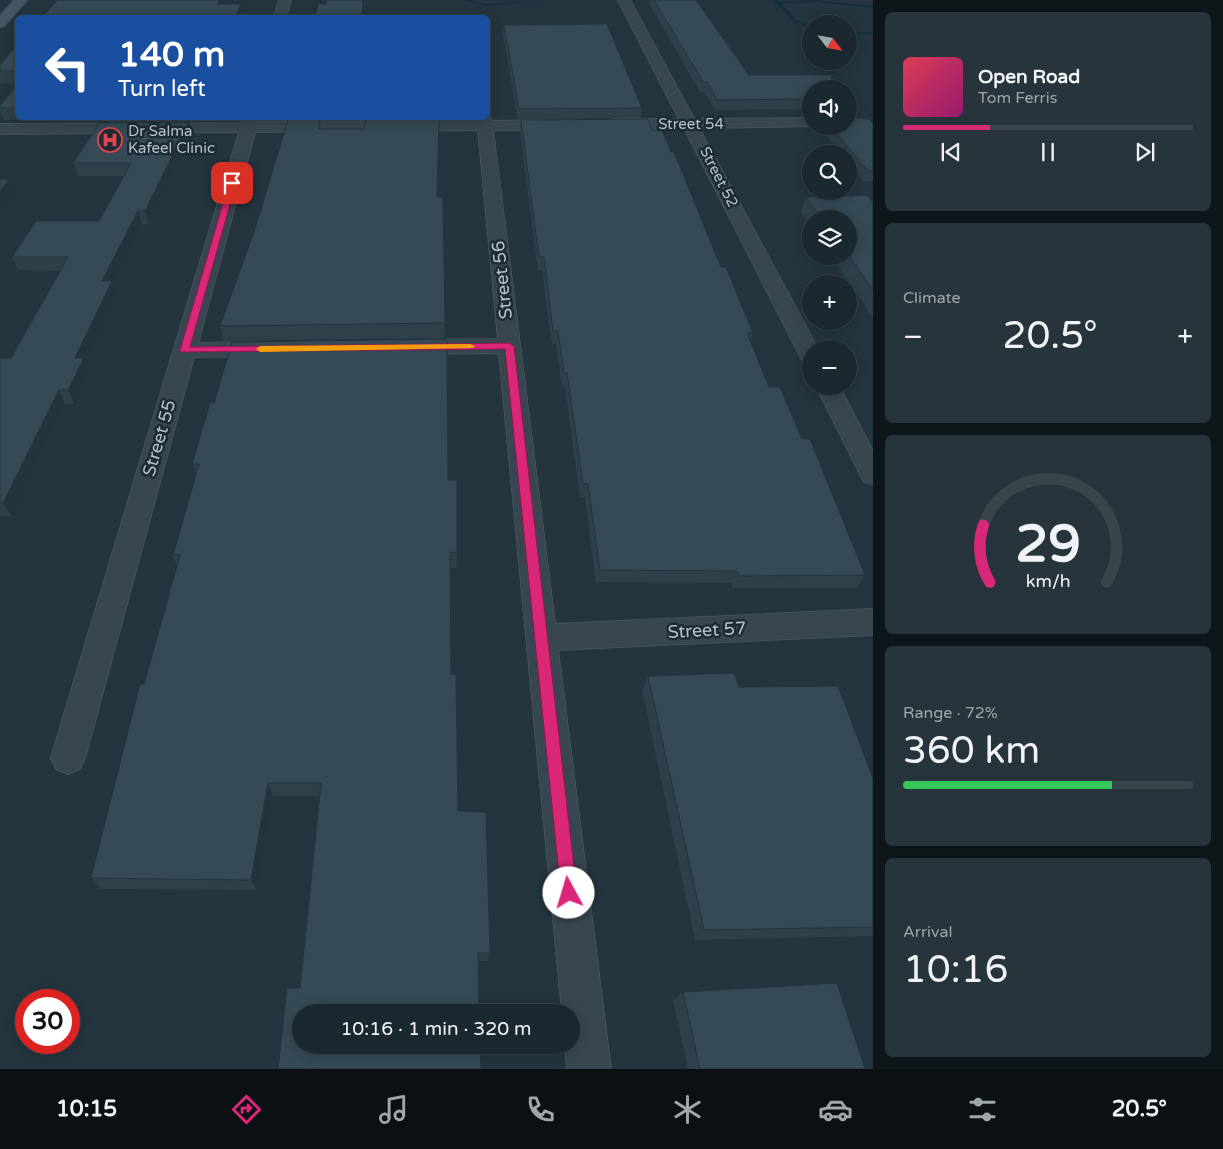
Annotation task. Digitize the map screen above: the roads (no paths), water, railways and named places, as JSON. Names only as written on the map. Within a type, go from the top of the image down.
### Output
[{"type":"main road","points":[[0,22],[21,0]]},
{"type":"street","points":[[281,15],[285,0]]},
{"type":"street","name":"Street 52","points":[[624,0],[691,124],[803,340]]},
{"type":"street","points":[[0,129],[250,122],[484,121],[573,125]]},
{"type":"street","name":"Street 56","points":[[484,121],[588,1069]]},
{"type":"street","name":"Street 55","points":[[68,758],[250,122]]},
{"type":"street","name":"Street 54","points":[[593,124],[802,123]]},
{"type":"street","points":[[391,347],[509,346]]},
{"type":"street","points":[[185,350],[293,348]]},
{"type":"street","points":[[832,395],[873,475]]},
{"type":"street","name":"Street 57","points":[[541,638],[873,622]]},
{"type":"waterway","points":[[465,0],[485,5],[550,0]]},
{"type":"waterway","points":[[775,0],[778,3]]},
{"type":"waterway","points":[[778,3],[813,1],[873,7]]},
{"type":"waterway","points":[[778,3],[787,14],[802,24]]},
{"type":"waterway","points":[[858,33],[873,33]]},
{"type":"place","name":"Dr Salma Kafeel Clinic","points":[[110,140]]}]
